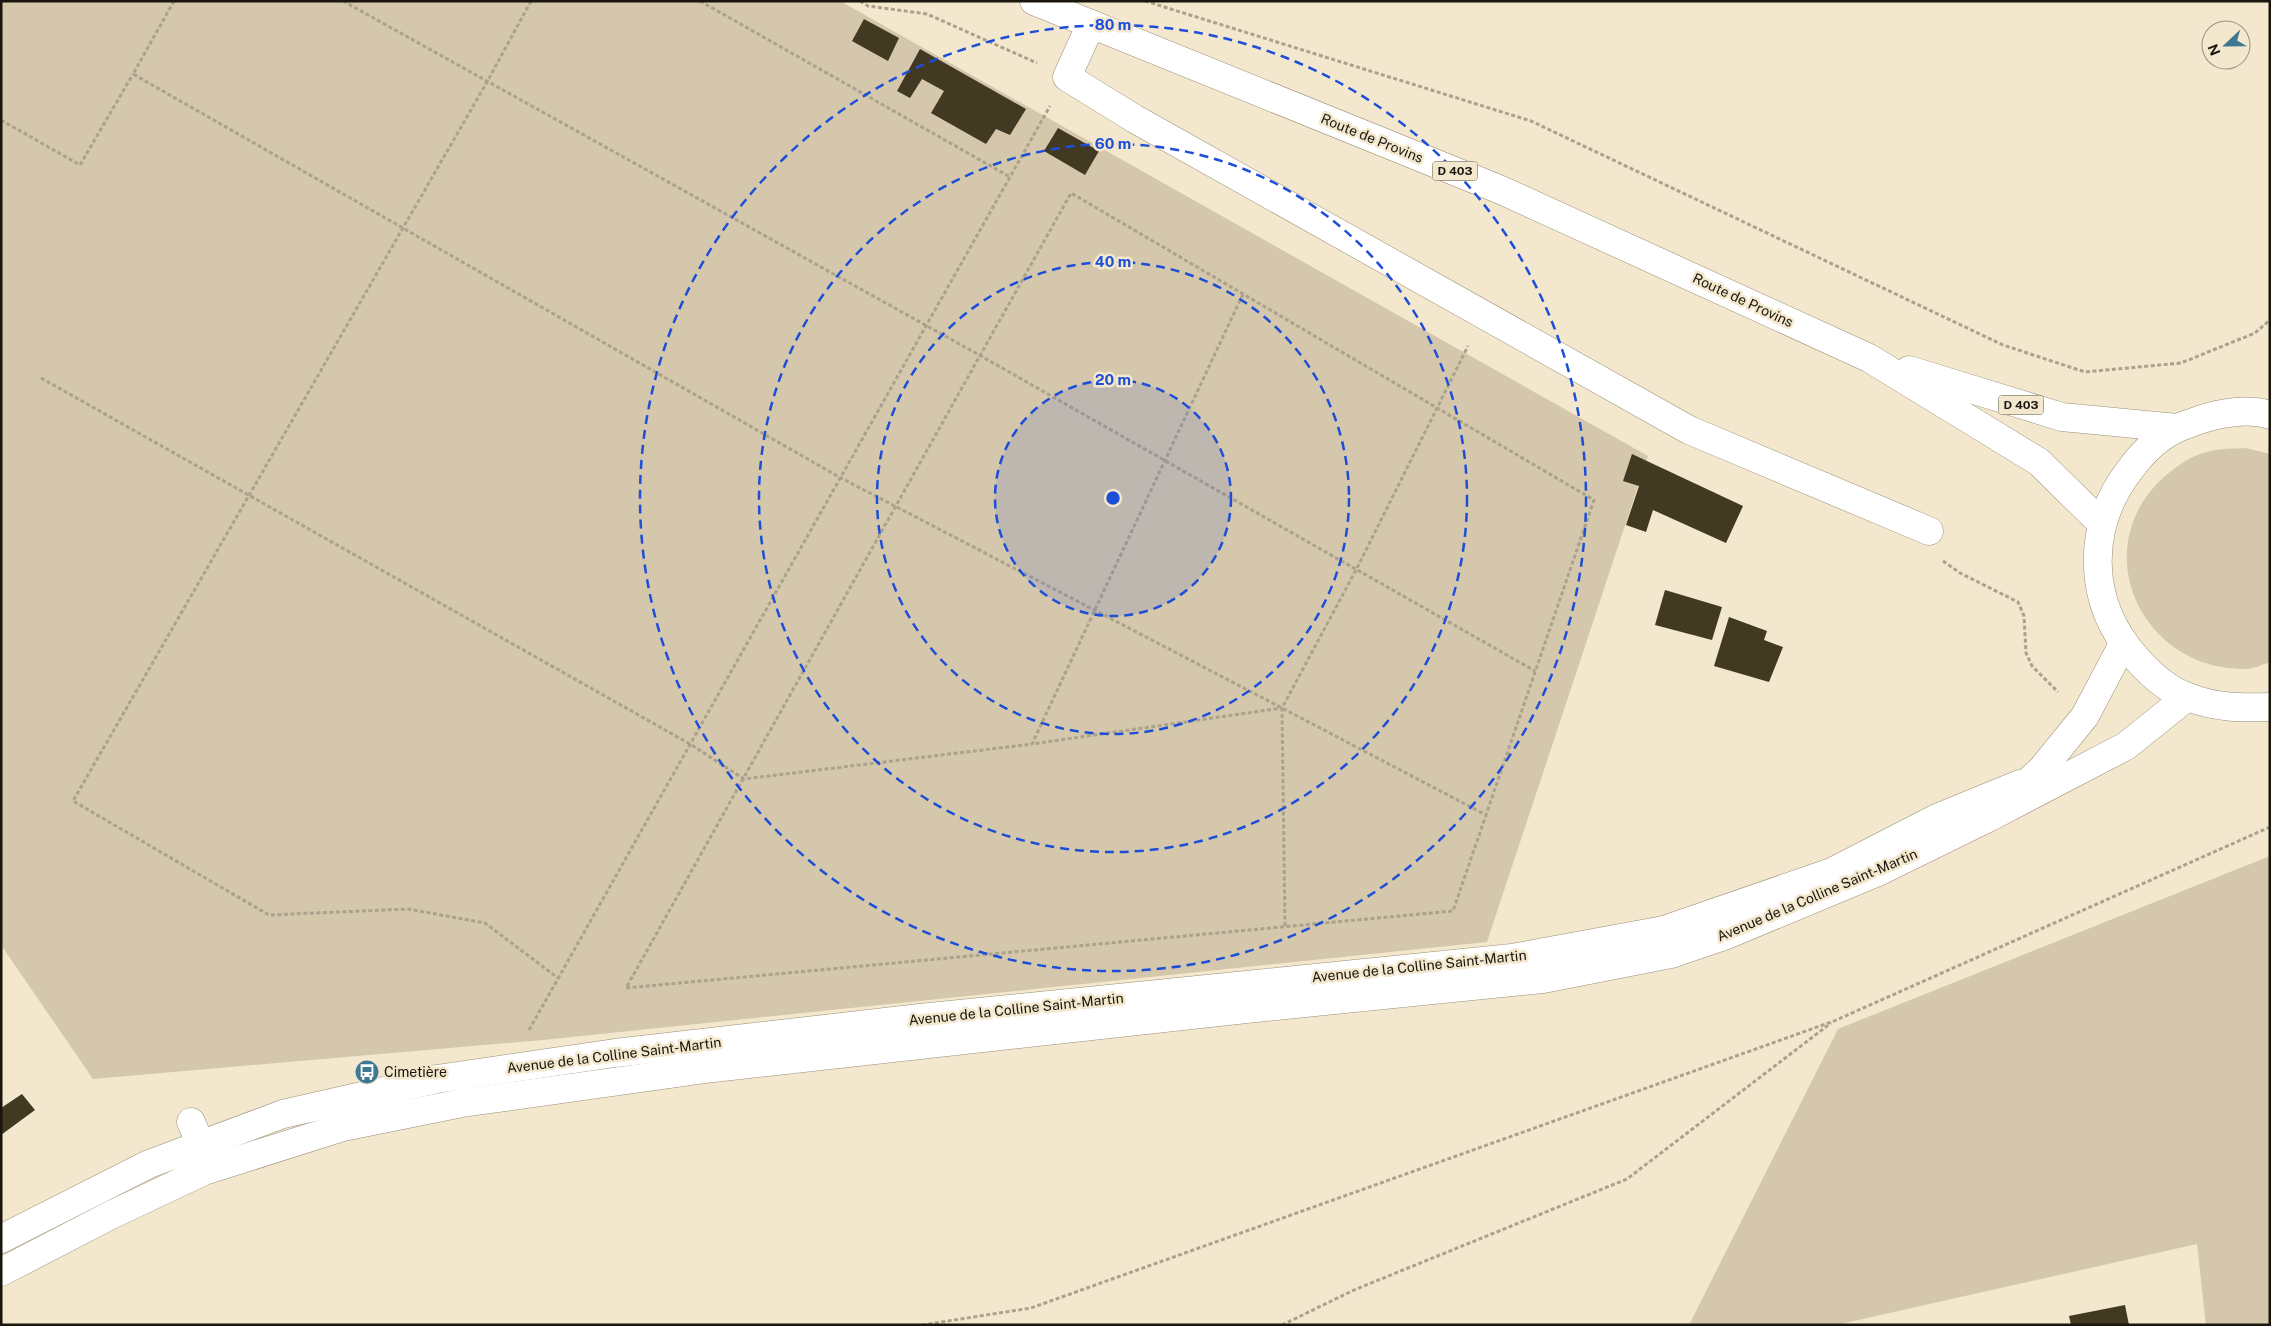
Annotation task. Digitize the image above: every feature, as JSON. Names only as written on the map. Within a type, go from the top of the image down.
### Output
[{"type":"street","name":"Route de Provins","points":[[1034,1],[1501,190],[1869,358]]},
{"type":"street","points":[[1091,24],[1067,77],[1135,119],[1688,430],[1929,530]]},
{"type":"street","name":"D 403","points":[[1869,358],[2062,417],[2177,428]]},
{"type":"street","name":"D 403","points":[[1869,358],[2039,462],[2102,523]]},
{"type":"street","points":[[2267,411],[2218,414],[2177,428],[2144,452],[2118,484],[2102,523],[2097,564],[2104,606],[2123,644],[2151,675],[2187,697],[2228,708],[2270,707]]},
{"type":"street","name":"Avenue de la Colline Saint-Martin","points":[[1990,818],[2042,769],[2085,716],[2123,644]]},
{"type":"street","name":"Avenue de la Colline Saint-Martin","points":[[1,1272],[111,1215],[201,1145],[343,1127],[489,1099],[713,1068],[1246,1009],[1543,979],[1661,956],[1724,936],[1880,871],[1990,818],[2126,746],[2187,697]]},
{"type":"street","name":"Avenue de la Colline Saint-Martin","points":[[1,1239],[149,1164],[283,1114],[437,1079],[615,1053],[920,1018],[1512,958],[1664,930],[1832,872],[1937,818],[2030,780]]},
{"type":"path","points":[[1,120],[80,165],[174,1]]},
{"type":"path","points":[[343,1],[981,356],[1535,671]]},
{"type":"path","points":[[531,1],[487,82],[73,801],[269,915],[408,909],[485,922],[558,978]]},
{"type":"path","points":[[700,1],[1010,177]]},
{"type":"path","points":[[524,1038],[1067,77],[927,14],[868,6],[860,1]]},
{"type":"path","points":[[1145,1],[1531,121],[2003,345],[2085,372],[2181,362],[2255,333],[2270,320]]},
{"type":"path","points":[[133,74],[840,478],[1486,815]]},
{"type":"path","points":[[1071,193],[1594,500],[1454,911],[626,988],[981,356],[1071,193]]},
{"type":"path","points":[[1032,744],[1243,294]]},
{"type":"path","points":[[1286,926],[1282,708],[1356,570],[1484,314]]},
{"type":"path","points":[[42,378],[690,744],[744,779],[1032,744],[1282,708]]},
{"type":"path","points":[[1929,530],[1942,560],[1960,573],[2018,602],[2024,616],[2026,653],[2032,666],[2085,716]]},
{"type":"path","points":[[922,1325],[1031,1308],[1834,1021],[2270,827]]},
{"type":"path","points":[[1282,1325],[1354,1290],[1628,1178],[1834,1021]]},
{"type":"shaded area","points":[[1,1],[840,1],[1648,456],[1487,942],[543,1040],[93,1079],[1,945]]},
{"type":"shaded area","points":[[2246,448],[2270,454],[2270,662],[2254,668],[2244,669],[2207,664],[2177,649],[2152,627],[2136,599],[2127,568],[2129,536],[2141,505],[2165,476],[2192,457],[2205,452],[2220,449]]},
{"type":"shaded area","points":[[2270,856],[2270,1325],[2206,1325],[2197,1244],[1836,1325],[1689,1325],[1838,1029]]},
{"type":"building","points":[[864,19],[899,38],[888,61],[852,41]]},
{"type":"building","points":[[920,49],[1026,109],[1010,135],[996,129],[986,144],[931,113],[944,91],[922,79],[910,98],[897,91]]},
{"type":"building","points":[[1058,128],[1099,151],[1085,175],[1044,151]]},
{"type":"building","points":[[1632,454],[1743,506],[1726,543],[1653,510],[1646,532],[1626,525],[1639,486],[1623,481]]},
{"type":"building","points":[[1665,590],[1722,607],[1712,640],[1655,625]]},
{"type":"building","points":[[1729,617],[1767,631],[1764,640],[1783,647],[1769,682],[1714,666]]},
{"type":"building","points":[[22,1094],[35,1110],[1,1135],[1,1108]]},
{"type":"building","points":[[2125,1305],[2129,1325],[2071,1325],[2069,1316]]},
{"type":"place","name":"Cimetière","points":[[367,1072]]}]
